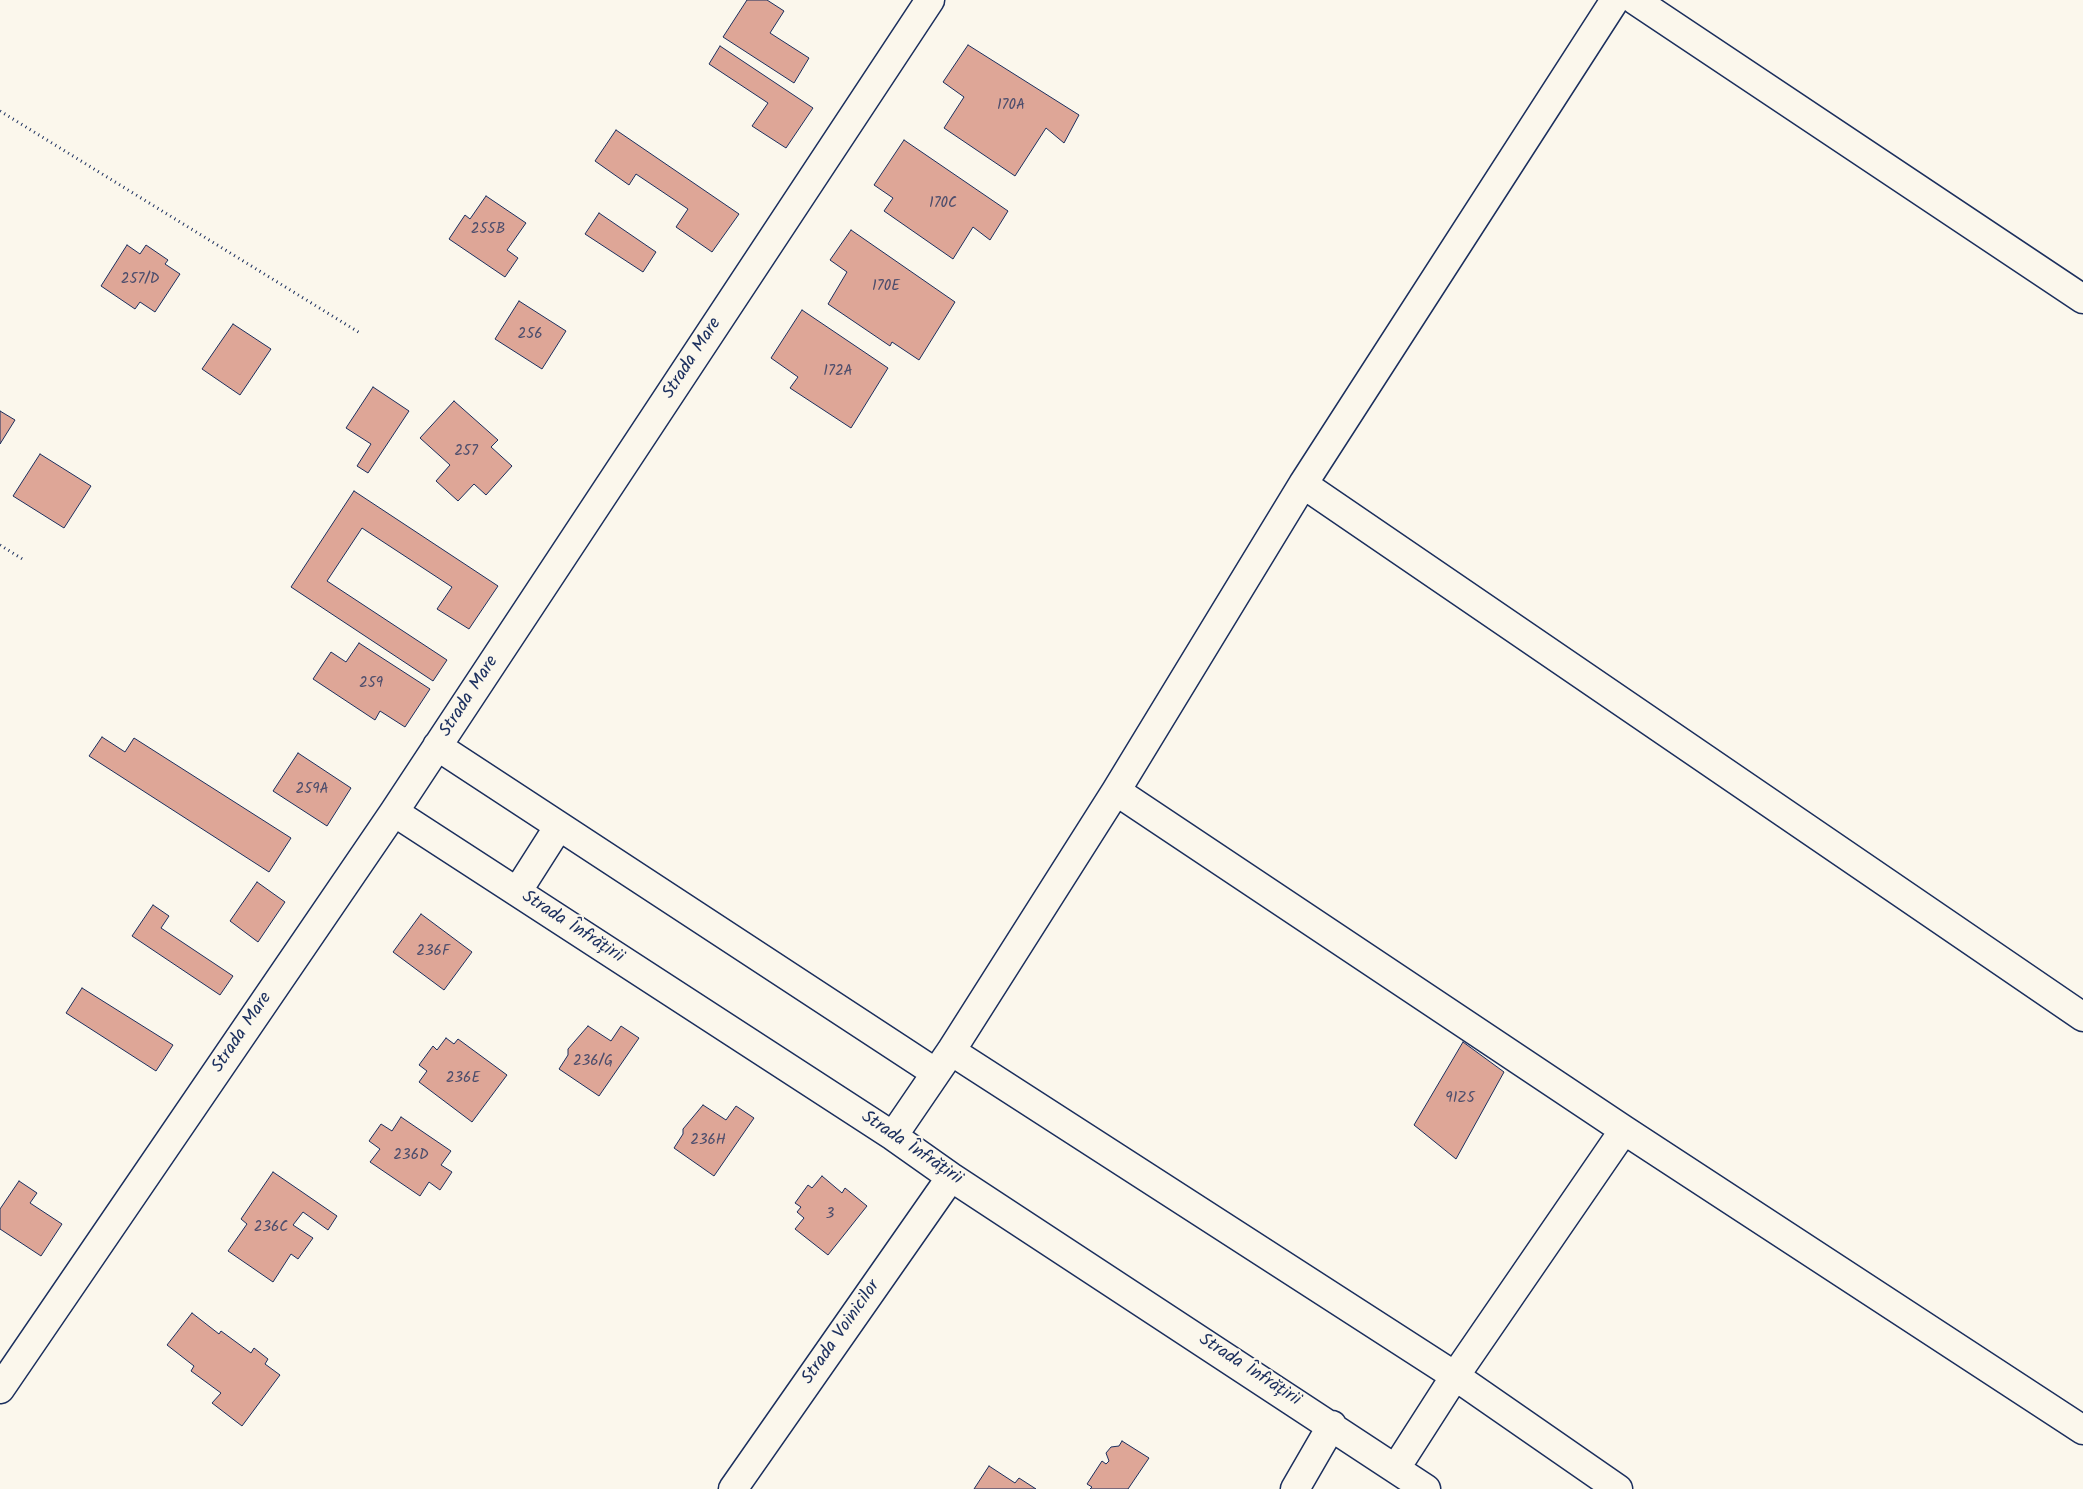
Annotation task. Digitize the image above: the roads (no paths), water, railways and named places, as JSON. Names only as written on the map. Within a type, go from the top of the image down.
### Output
[{"type":"street","name":"Strada Mare","points":[[0,1389],[394,812],[930,0]]},
{"type":"street","points":[[1635,0],[2083,299]]},
{"type":"street","points":[[894,1136],[952,1051],[1116,790],[1303,484],[1606,4]]},
{"type":"street","points":[[1303,484],[2083,1017]]},
{"type":"street","points":[[437,746],[936,1073]]},
{"type":"street","points":[[1116,790],[1624,1130],[2083,1430]]},
{"type":"street","name":"Strada Înfrățirii","points":[[394,812],[894,1136],[952,1177],[1426,1489]]},
{"type":"street","points":[[517,892],[559,826]]},
{"type":"street","points":[[952,1051],[1455,1376],[1618,1489]]},
{"type":"street","points":[[1396,1468],[1455,1376],[1624,1130]]},
{"type":"street","name":"Strada Voinicilor","points":[[733,1489],[952,1177]]},
{"type":"street","points":[[1295,1489],[1332,1426]]}]
